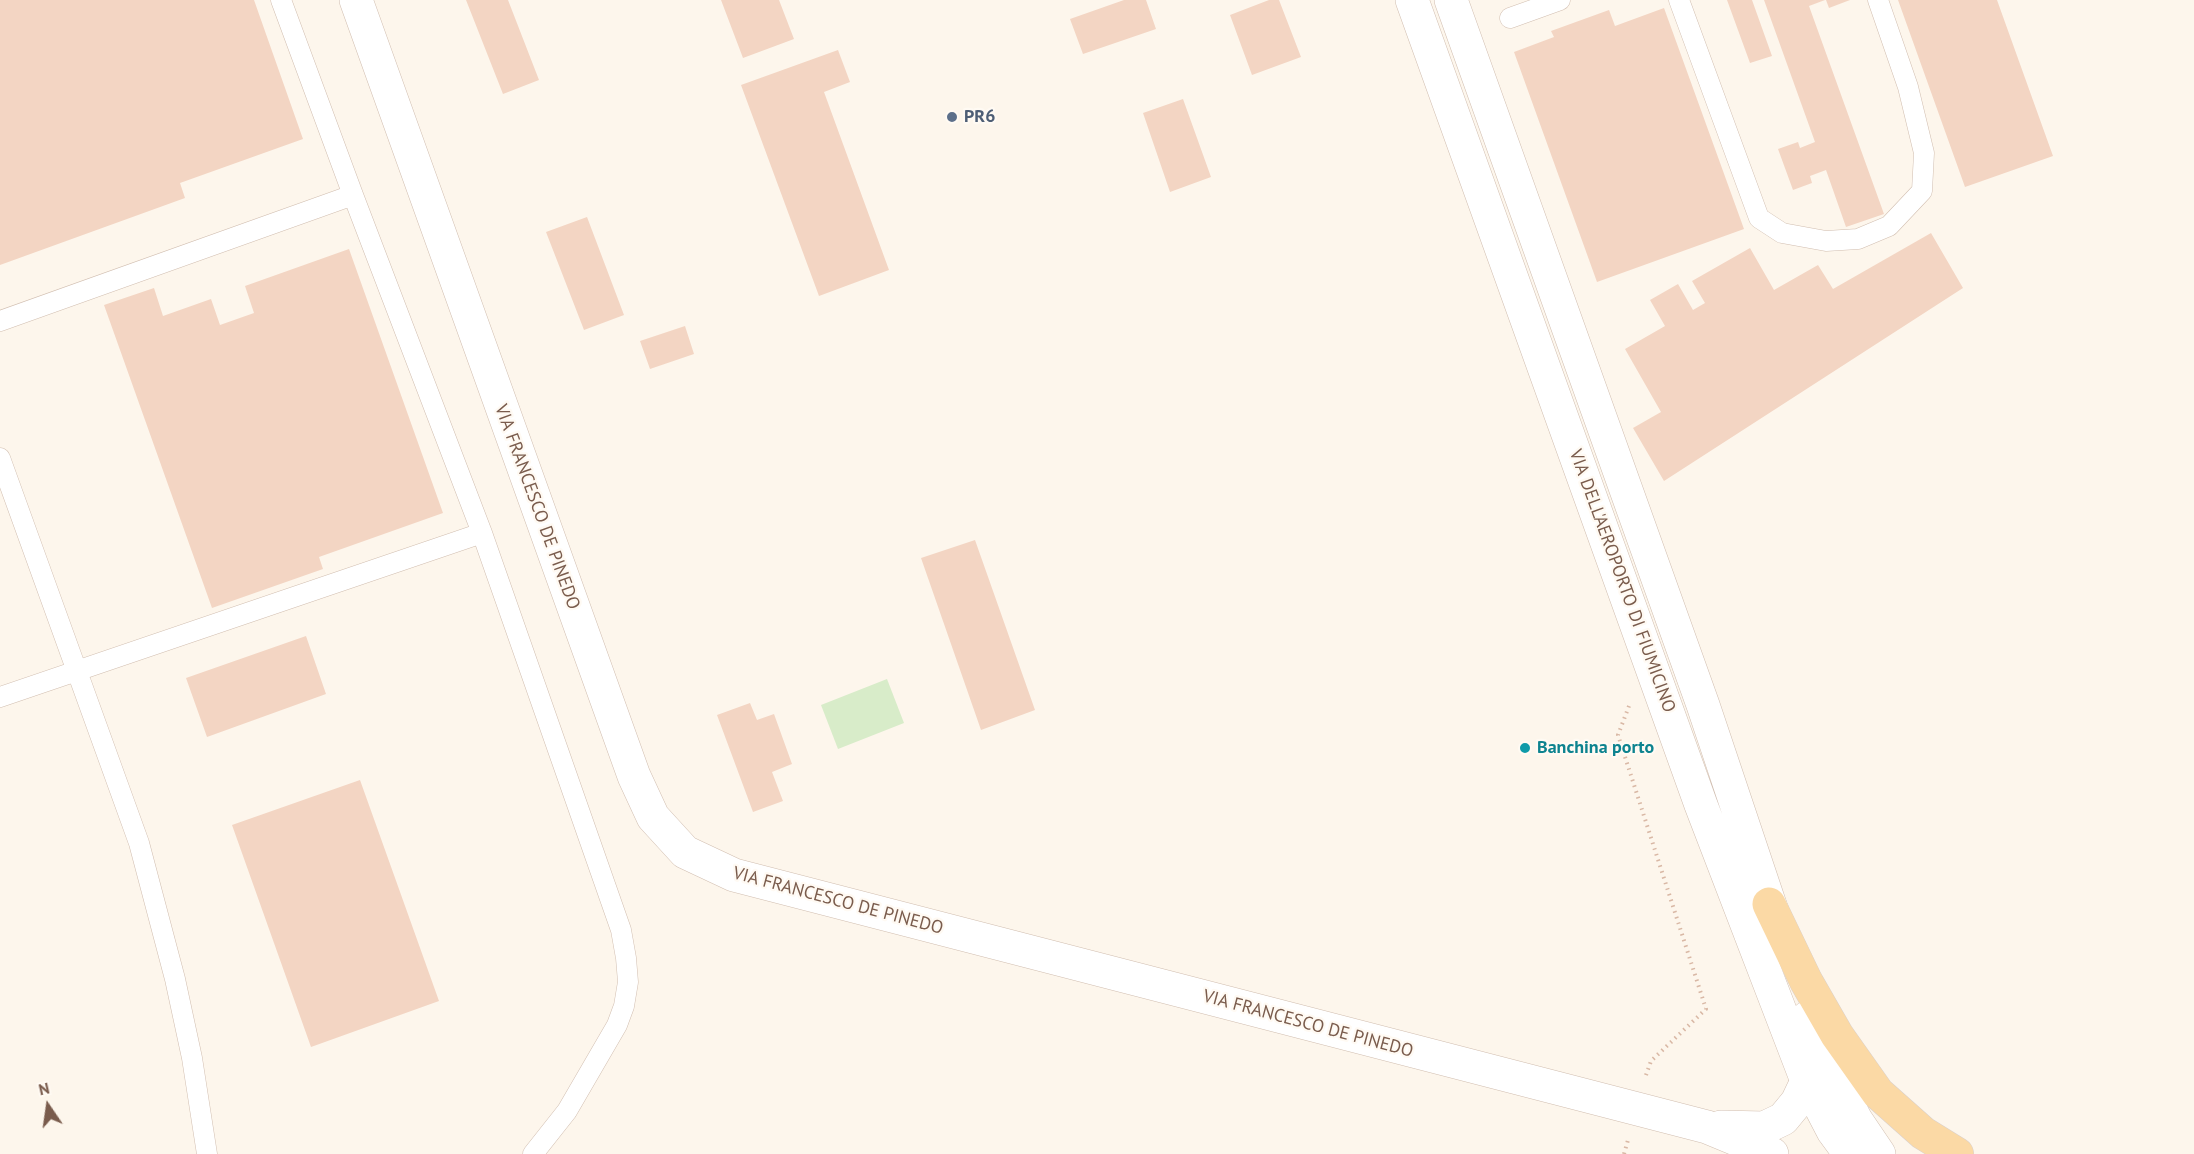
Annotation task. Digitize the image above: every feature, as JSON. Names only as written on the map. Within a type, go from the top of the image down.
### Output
[{"type":"main road","points":[[1769,904],[1826,1017],[1878,1093],[1923,1133],[1956,1154]]},
{"type":"street","name":"VIA FRANCESCO DE PINEDO","points":[[356,0],[634,776],[653,817],[685,852],[734,875],[1707,1127],[1772,1154]]},
{"type":"street","name":"VIA DELL'AEROPORTO DI FIUMICINO","points":[[1412,0],[1701,806],[1807,1081],[1833,1131],[1850,1154]]},
{"type":"street","name":"VIA DELL'AEROPORTO DI FIUMICINO","points":[[1451,0],[1703,705],[1802,1004],[1821,1054],[1856,1120],[1879,1154]]},
{"type":"street","name":"VIA FRANCESCO DE PINEDO","points":[[1707,1127],[1764,1128],[1783,1119],[1797,1102],[1807,1081]]},
{"type":"lane","points":[[281,0],[482,533],[611,900],[626,958],[628,982],[624,1006],[617,1025],[567,1111],[533,1154]]},
{"type":"lane","points":[[1510,18],[1560,0]]},
{"type":"lane","points":[[1679,0],[1759,218],[1782,233],[1826,241],[1858,239],[1889,226],[1922,191],[1924,153],[1908,87],[1878,0]]},
{"type":"lane","points":[[0,321],[353,195]]},
{"type":"lane","points":[[0,458],[139,843],[176,979],[192,1058],[207,1154]]},
{"type":"lane","points":[[0,697],[482,533]]},
{"type":"path","points":[[1628,771],[1706,1009],[1651,1061],[1644,1080]]},
{"type":"path","points":[[1624,1154],[1629,1136]]},
{"type":"green space","points":[[887,679],[904,723],[838,749],[821,705]]},
{"type":"building","points":[[0,0],[254,0],[303,139],[180,183],[185,198],[0,265]]},
{"type":"building","points":[[466,0],[508,0],[539,80],[503,94]]},
{"type":"building","points":[[721,0],[779,0],[794,39],[743,58]]},
{"type":"building","points":[[1124,0],[1146,0],[1156,29],[1083,54],[1070,19]]},
{"type":"building","points":[[1269,0],[1279,0],[1301,57],[1252,75],[1230,15]]},
{"type":"building","points":[[1727,0],[1752,0],[1772,56],[1750,63]]},
{"type":"building","points":[[1764,0],[1825,0],[1809,6],[1884,214],[1846,227],[1826,170],[1810,176],[1812,183],[1793,190],[1778,149],[1798,142],[1800,148],[1815,142]]},
{"type":"building","points":[[1826,0],[1850,0],[1829,8]]},
{"type":"building","points":[[1898,0],[1997,0],[2053,156],[1965,187]]},
{"type":"building","points":[[1664,8],[1744,229],[1597,282],[1514,52],[1554,37],[1551,31],[1609,10],[1615,26]]},
{"type":"building","points":[[838,50],[850,82],[824,92],[889,270],[819,296],[741,85]]},
{"type":"building","points":[[1183,99],[1211,177],[1170,192],[1143,113]]},
{"type":"building","points":[[587,217],[624,315],[584,330],[546,232]]},
{"type":"building","points":[[1931,233],[1963,288],[1664,481],[1633,428],[1661,412],[1625,349],[1665,326],[1650,300],[1678,284],[1693,310],[1705,303],[1692,281],[1750,248],[1774,290],[1818,265],[1833,289]]},
{"type":"building","points":[[349,249],[443,513],[319,557],[323,569],[212,608],[104,305],[154,288],[163,316],[211,299],[220,325],[254,313],[245,286]]},
{"type":"building","points":[[685,326],[694,354],[650,369],[640,341]]},
{"type":"building","points":[[975,540],[1035,710],[981,730],[921,558]]},
{"type":"building","points":[[306,636],[326,694],[207,737],[186,678]]},
{"type":"building","points":[[750,703],[757,720],[774,714],[792,764],[772,772],[783,801],[753,812],[717,715]]},
{"type":"building","points":[[360,780],[439,1001],[311,1047],[232,825]]},
{"type":"place","name":"PR6","points":[[952,117]]},
{"type":"place","name":"Banchina porto","points":[[1525,748]]}]
